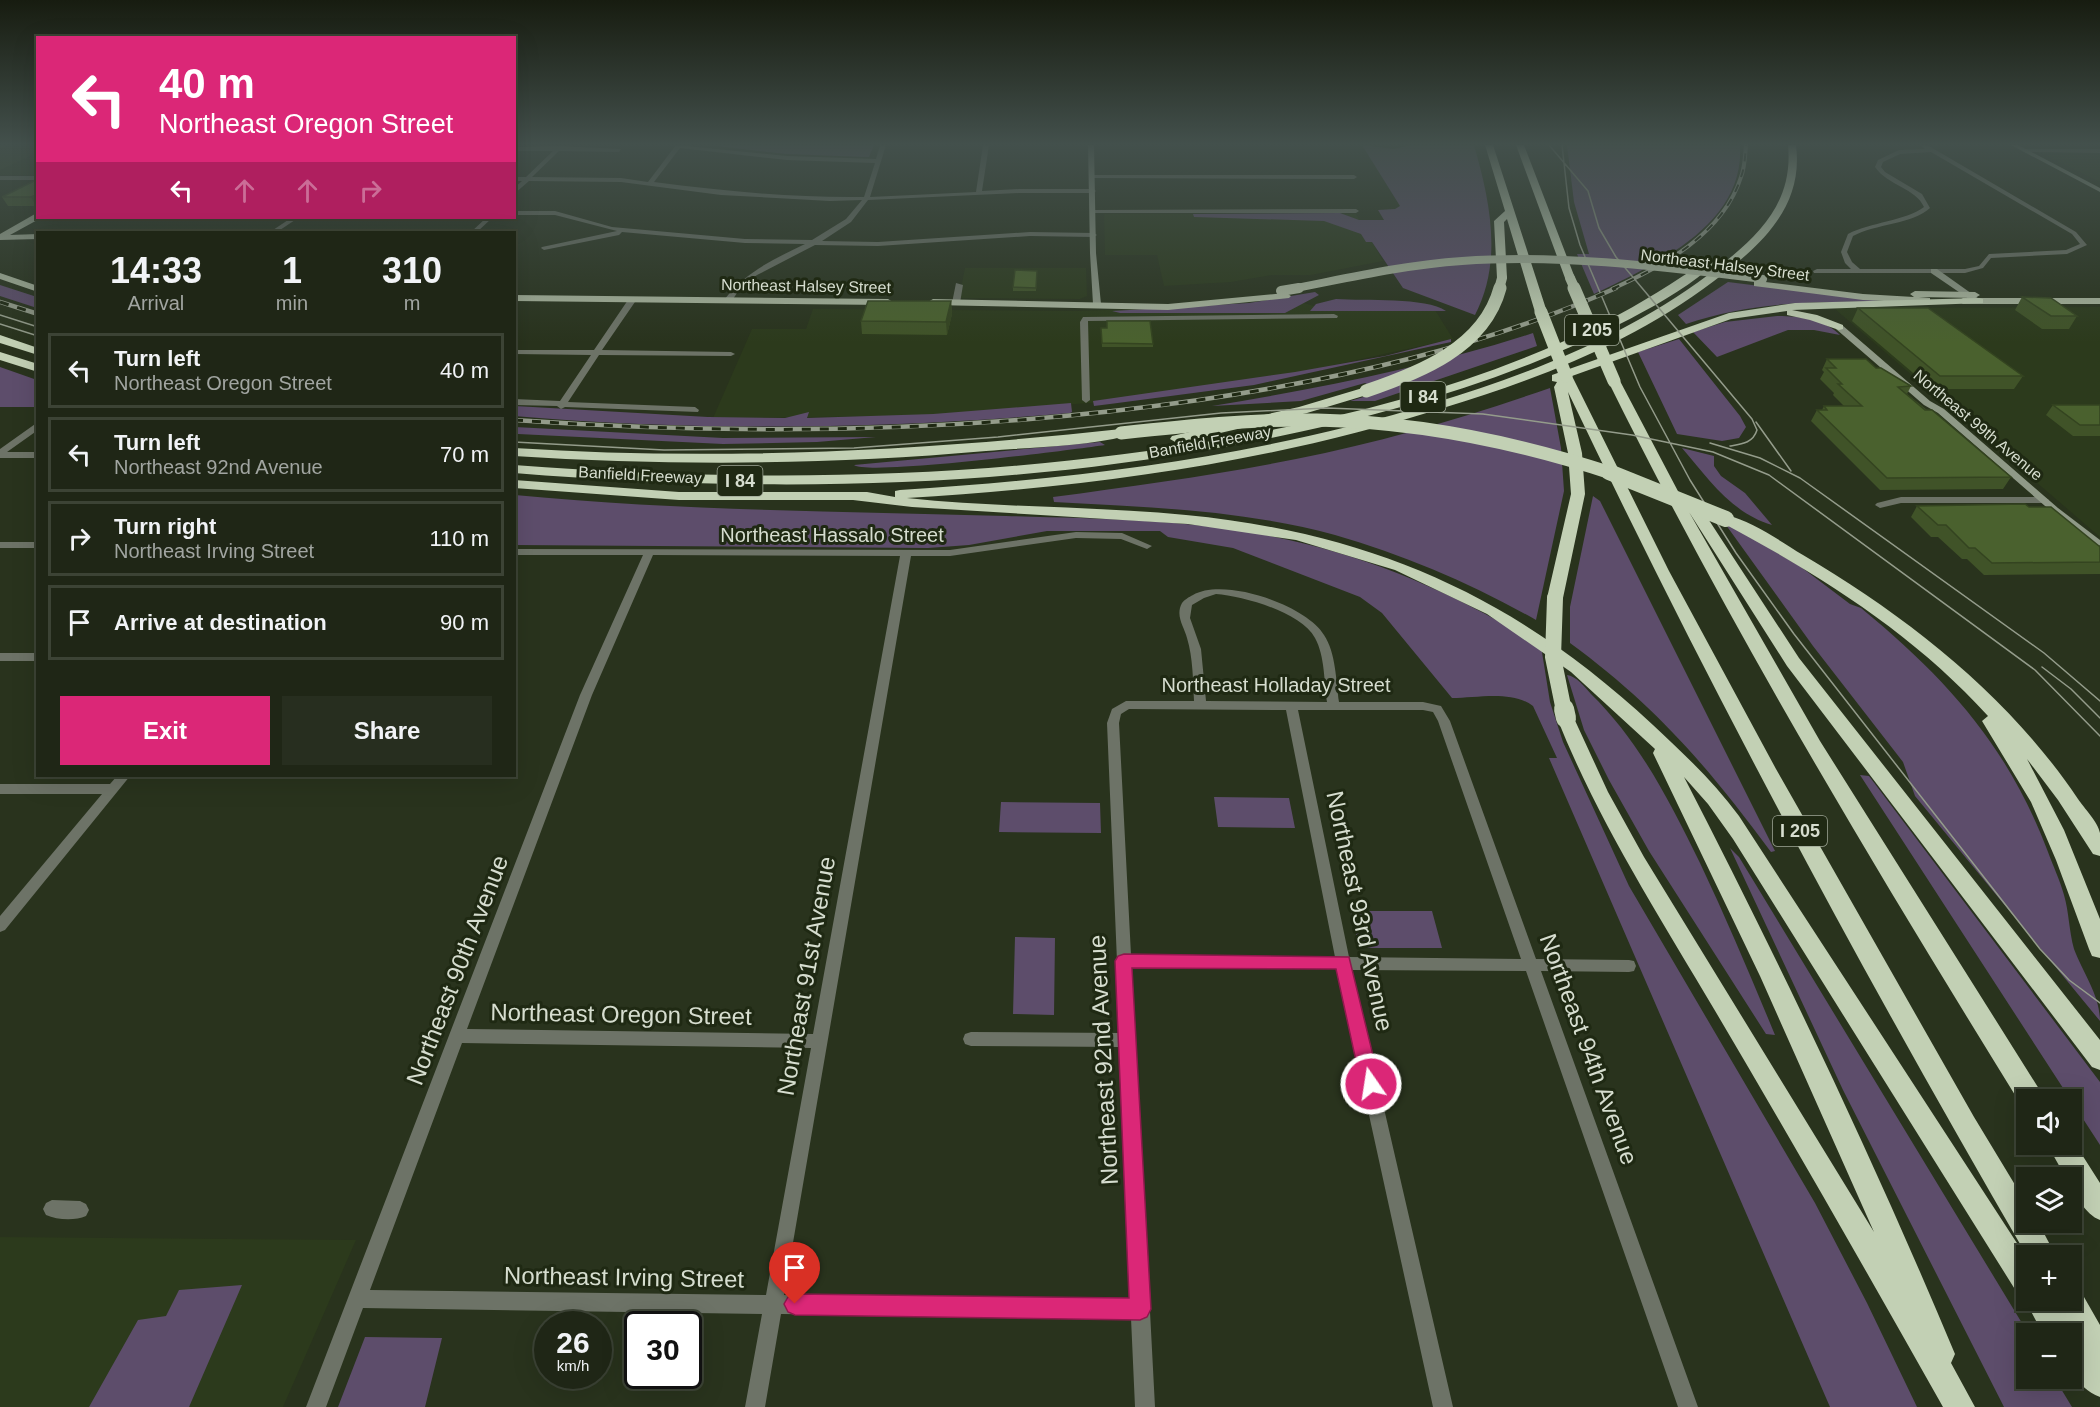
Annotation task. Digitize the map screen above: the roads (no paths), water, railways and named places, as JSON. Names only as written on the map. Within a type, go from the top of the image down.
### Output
[{"type":"highway","name":"I 205","points":[[1545,211],[1570,278],[1614,381],[1729,601],[1811,742],[2025,1089]]},
{"type":"highway","name":"Banfield Freeway","points":[[516,470],[735,482],[851,480],[966,474],[1127,459],[1283,432],[1398,404],[1532,358],[1647,304],[1722,254],[1753,226],[1764,211]]},
{"type":"highway","name":"Banfield Freeway","points":[[516,484],[679,496],[857,497],[1059,482],[1227,459],[1342,435],[1502,387],[1558,364],[1625,331],[1688,294],[1730,263],[1757,238],[1780,211]]},
{"type":"highway","points":[[966,474],[1187,438],[1302,410],[1366,391],[1410,374],[1462,344],[1489,315],[1500,292],[1502,278],[1499,221],[1509,212]]},
{"type":"highway","name":"I 205","points":[[1509,212],[1566,376],[1560,387],[1570,399],[1766,769],[1965,1125],[2036,1245]]},
{"type":"highway","points":[[1502,387],[1541,383],[1729,316],[1795,306],[1974,298]]},
{"type":"highway","points":[[1729,316],[1792,313],[1813,317],[1839,327]]},
{"type":"highway","points":[[0,339],[36,351]]},
{"type":"highway","points":[[0,356],[36,367]]},
{"type":"highway","points":[[1570,399],[1578,494],[1555,598],[1553,657],[1566,718],[1593,783],[1622,836],[1836,1190],[1961,1407]]},
{"type":"highway","points":[[516,452],[641,459],[785,460],[959,451],[1121,433],[1291,420],[1369,422],[1431,429],[1514,444],[1649,486],[1726,519],[1788,550],[1826,574],[1939,656],[1994,709],[2072,806],[2100,848]]},
{"type":"highway","points":[[1663,478],[1696,511],[1793,662],[2100,1059]]},
{"type":"highway","points":[[857,497],[929,506],[1064,510],[1192,519],[1266,530],[1339,546],[1443,584],[1506,617],[1547,643],[1602,686],[1706,788],[1742,836],[2016,1265]]},
{"type":"highway","points":[[1905,630],[1985,713],[2023,768],[2055,828],[2100,949]]},
{"type":"highway","points":[[1655,738],[1705,834],[1871,1191],[1961,1407]]},
{"type":"highway","points":[[2067,1155],[2100,1207]]},
{"type":"highway","points":[[2076,1311],[2100,1353]]},
{"type":"highway","points":[[2082,1360],[2100,1382]]},
{"type":"main road","points":[[0,238],[36,217]]},
{"type":"main road","points":[[0,238],[36,236]]},
{"type":"main road","name":"Northeast Halsey Street","points":[[923,302],[1178,306],[1283,293],[1409,272],[1510,263],[1604,266],[1760,281],[1878,298],[2100,301]]},
{"type":"main road","points":[[0,276],[36,288]]},
{"type":"main road","name":"Northeast Halsey Street","points":[[1974,298],[2100,293]]},
{"type":"main road","name":"Northeast Halsey Street","points":[[516,298],[901,302]]},
{"type":"street","points":[[728,300],[735,289],[752,276],[813,243],[851,217],[856,211]]},
{"type":"street","points":[[1097,317],[1093,212],[1356,211]]},
{"type":"street","points":[[1858,271],[1849,263],[1844,252],[1850,235],[1873,224],[1921,214],[1924,211]]},
{"type":"street","points":[[1817,271],[1974,270],[1994,255],[2067,252],[2084,245],[2074,233],[2036,211]]},
{"type":"street","points":[[516,213],[555,213],[632,231],[701,239],[901,243],[1030,234],[1094,235]]},
{"type":"street","points":[[275,231],[293,219]]},
{"type":"street","points":[[475,231],[488,219]]},
{"type":"street","points":[[544,248],[632,231]]},
{"type":"street","points":[[1934,271],[1974,298]]},
{"type":"street","points":[[956,303],[959,285]]},
{"type":"street","points":[[561,405],[633,299]]},
{"type":"street","points":[[1086,400],[1084,322],[1086,319],[1097,317],[1334,316]]},
{"type":"street","name":"Northeast 99th Avenue","points":[[1839,327],[1927,404],[1941,411],[2100,545]]},
{"type":"street","points":[[516,352],[731,354]]},
{"type":"street","points":[[516,402],[695,410]]},
{"type":"street","points":[[0,454],[36,426]]},
{"type":"street","points":[[0,454],[36,455]]},
{"type":"street","points":[[1880,505],[1901,500],[2044,500]]},
{"type":"street","name":"Northeast Hassalo Street","points":[[516,552],[906,554],[972,551],[1076,536],[1122,536],[1147,546]]},
{"type":"street","points":[[0,545],[36,545]]},
{"type":"street","name":"Northeast 90th Avenue","points":[[316,1407],[359,1299],[586,695],[649,552]]},
{"type":"street","name":"Northeast 91st Avenue","points":[[754,1407],[906,554]]},
{"type":"street","points":[[1200,704],[1195,648],[1191,628],[1185,618],[1187,604],[1196,597],[1215,591],[1236,593],[1310,623],[1320,637],[1335,705]]},
{"type":"street","points":[[0,657],[36,657]]},
{"type":"street","name":"Northeast Holladay Street","points":[[1116,712],[1126,705],[1200,704],[1423,706],[1437,709]]},
{"type":"street","name":"Northeast 93rd Avenue","points":[[1291,705],[1343,962],[1443,1407]]},
{"type":"street","name":"Northeast 94th Avenue","points":[[1437,709],[1444,721],[1532,965],[1688,1407]]},
{"type":"street","name":"Northeast 92nd Avenue","points":[[1116,712],[1113,723],[1145,1407]]},
{"type":"street","points":[[0,926],[123,777]]},
{"type":"street","points":[[0,789],[113,789]]},
{"type":"street","points":[[1124,961],[1629,966]]},
{"type":"street","name":"Northeast Oregon Street","points":[[458,1036],[820,1041]]},
{"type":"street","points":[[971,1040],[1127,1040]]},
{"type":"street","points":[[52,1209],[80,1210]]},
{"type":"street","name":"Northeast Irving Street","points":[[359,1299],[1140,1309]]},
{"type":"tram line","points":[[1570,211],[1580,245],[1640,387],[1670,443]]},
{"type":"tram line","points":[[1594,211],[1599,228],[1616,257],[1752,419],[1757,430],[1753,438],[1730,446]]},
{"type":"tram line","points":[[0,315],[36,326]]},
{"type":"tram line","points":[[0,324],[36,335]]},
{"type":"tram line","points":[[516,442],[664,450],[854,448],[998,437],[1221,413],[1327,408],[1483,414],[1632,435],[1670,443]]},
{"type":"tram line","points":[[1756,422],[1791,471]]},
{"type":"tram line","points":[[1670,443],[1713,452],[1769,475],[2035,670],[2100,736]]},
{"type":"tram line","points":[[1670,443],[1690,480],[1736,553],[1794,634],[2040,949],[2069,980],[2100,1003]]},
{"type":"tram line","points":[[1710,443],[1760,458],[1800,478],[2044,653],[2100,701]]},
{"type":"tram line","points":[[2042,667],[2071,689],[2100,718]]},
{"type":"railway","points":[[1612,289],[1651,270],[1689,246],[1706,231],[1723,211]]},
{"type":"railway","points":[[516,420],[686,428],[857,428],[942,425],[1113,411],[1252,392],[1359,371],[1463,344],[1566,309],[1616,288]]},
{"type":"railway","points":[[0,302],[36,313]]}]
